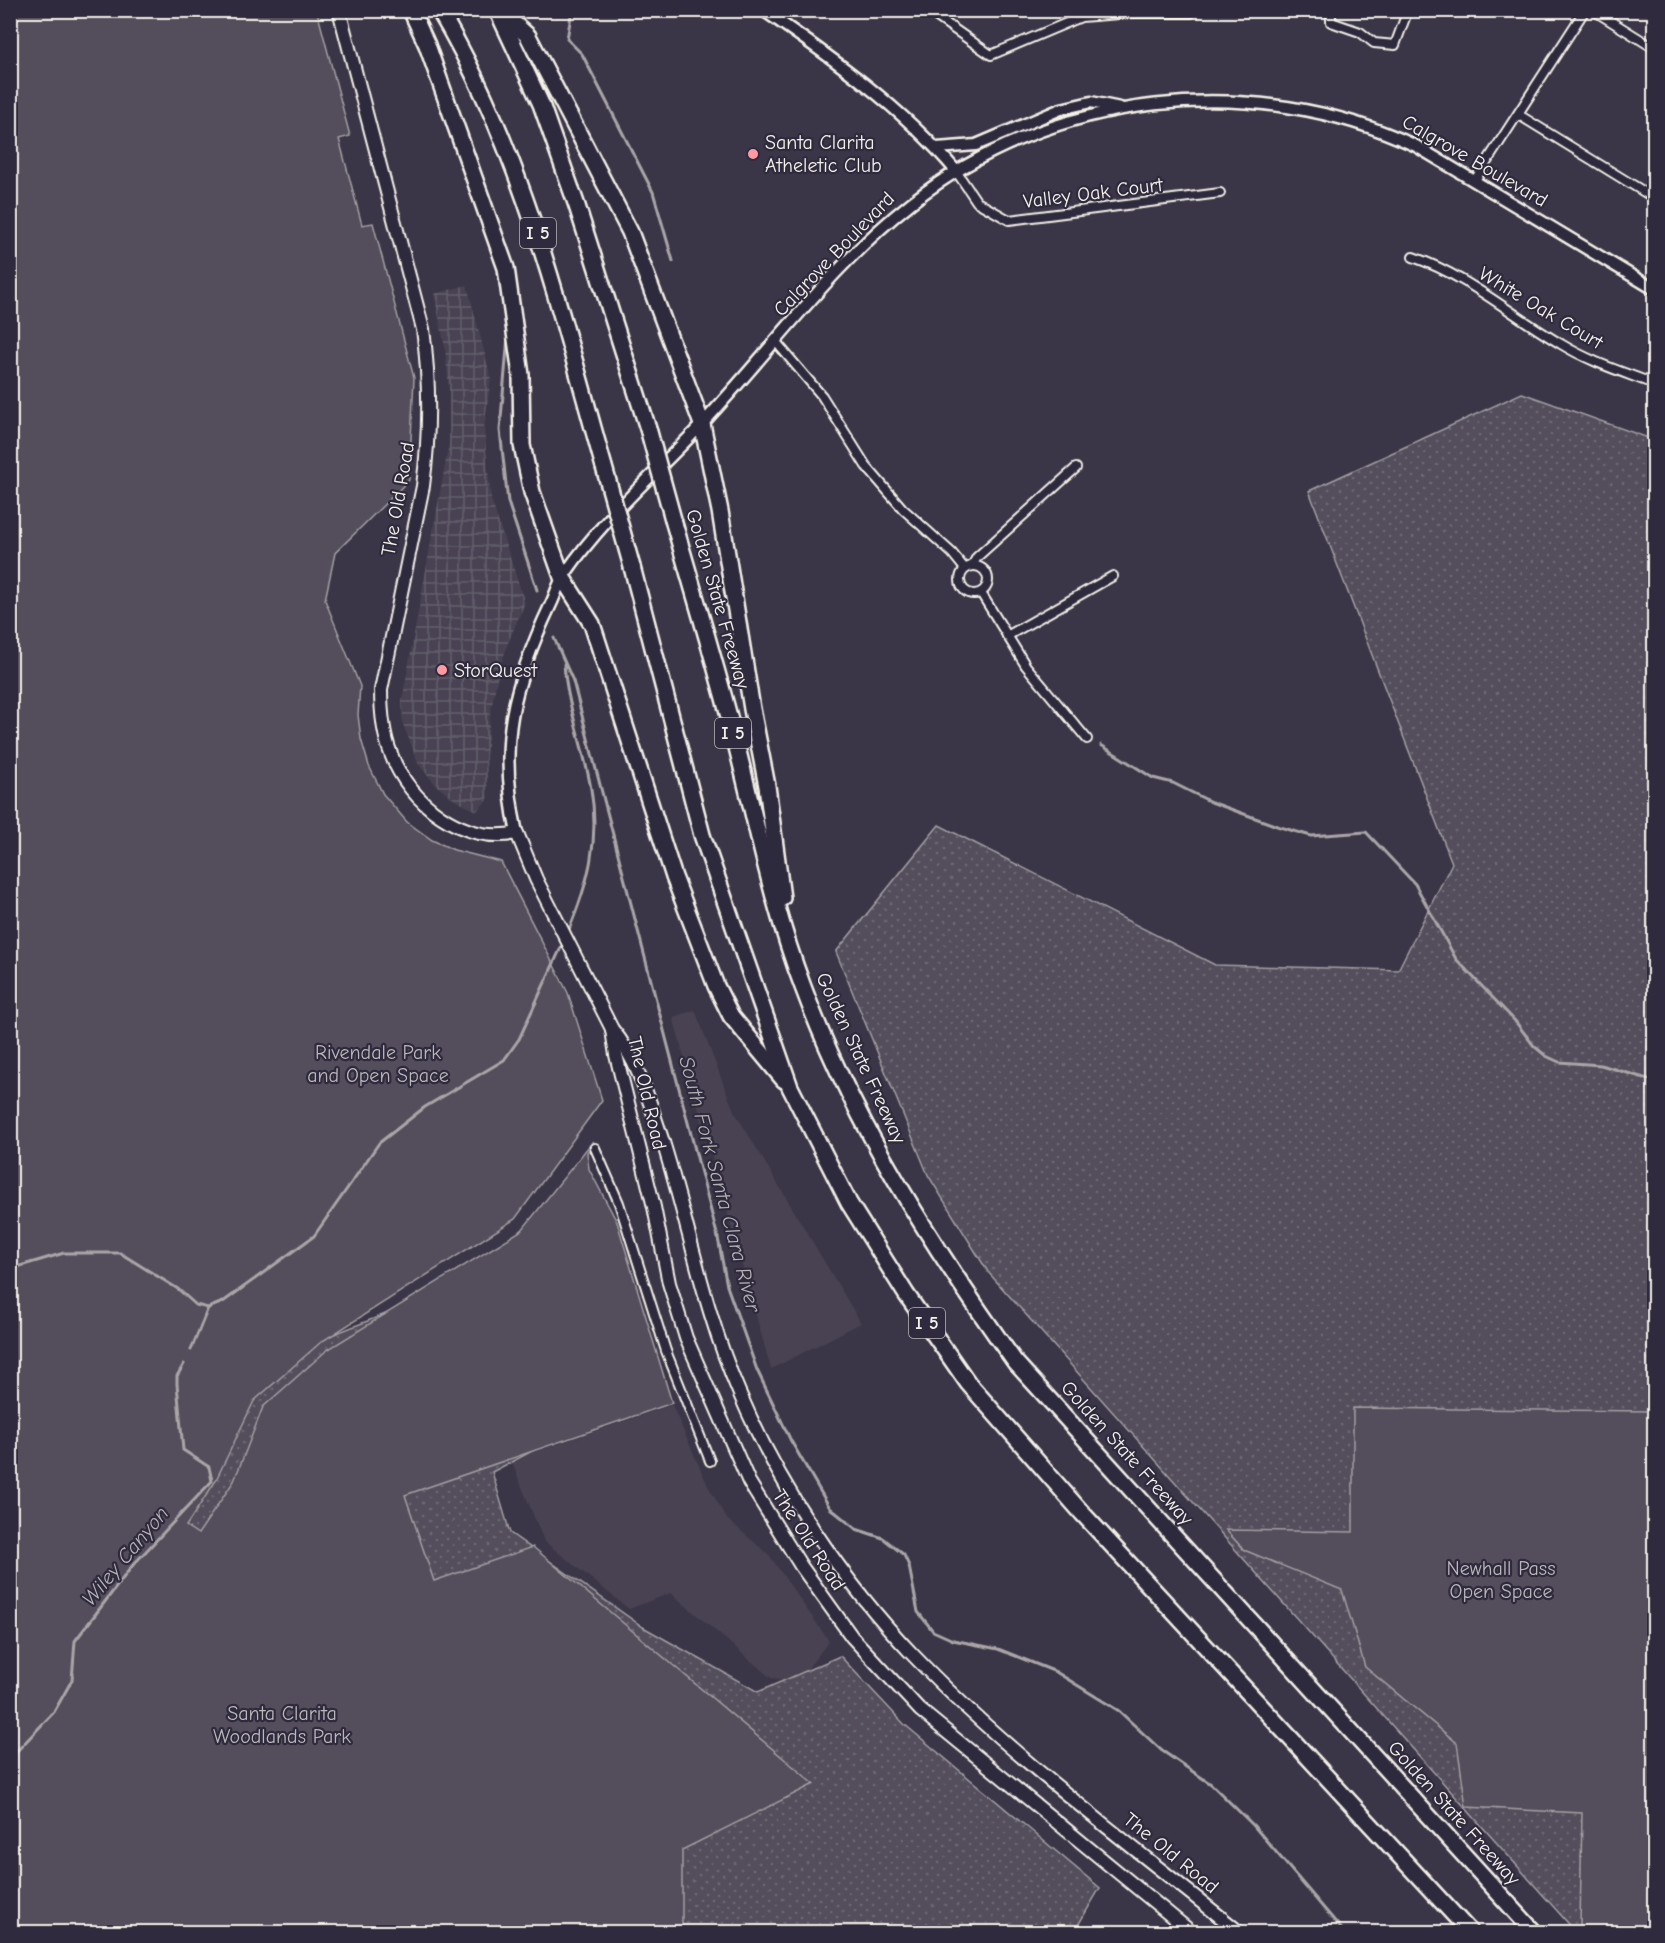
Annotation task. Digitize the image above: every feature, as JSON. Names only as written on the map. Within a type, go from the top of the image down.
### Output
[{"type":"highway","points":[[411,10],[427,45],[506,268],[521,375],[522,445],[525,469],[562,577],[592,624],[674,877],[716,986],[731,1016],[790,1087]]},
{"type":"highway","name":"I 5","points":[[439,10],[459,43],[504,142],[540,240],[632,567],[702,835],[790,1087],[849,1203],[906,1294],[968,1383],[1061,1490],[1470,1932]]},
{"type":"highway","points":[[498,10],[528,36],[630,232],[702,424],[720,511],[752,709],[767,786],[788,945]]},
{"type":"highway","name":"Golden State Freeway","points":[[498,10],[541,104],[577,206],[649,432],[728,713],[777,913],[803,989],[839,1071],[886,1163],[954,1277],[1015,1362],[1534,1932]]},
{"type":"main road","name":"The Old Road","points":[[339,10],[423,328],[429,382],[427,456],[423,486],[381,690],[381,714],[390,754],[400,774],[431,809],[459,827],[477,834],[498,837],[517,833]]},
{"type":"main road","points":[[517,833],[552,911],[612,1029]]},
{"type":"main road","name":"The Old Road","points":[[612,1029],[628,1047],[655,1117],[716,1333],[739,1393],[776,1469],[800,1509],[859,1591],[913,1655],[980,1721],[1239,1932]]},
{"type":"main road","name":"The Old Road","points":[[612,1029],[669,1283],[686,1338],[749,1482],[774,1524],[852,1637],[920,1710],[1191,1932]]},
{"type":"street","points":[[763,10],[845,69],[937,148],[956,171]]},
{"type":"street","points":[[927,10],[991,56],[1081,17],[1192,12]]},
{"type":"street","points":[[1331,10],[1331,22],[1360,32],[1374,43],[1395,45],[1408,10]]},
{"type":"street","points":[[1475,180],[1586,10]]},
{"type":"street","points":[[1593,10],[1654,48]]},
{"type":"street","name":"Calgrove Boulevard","points":[[517,833],[508,771],[513,705],[530,647],[562,577],[604,525],[702,424],[866,244],[908,205],[956,171],[1034,134],[1072,120],[1123,109],[1184,101],[1236,101],[1290,107],[1383,131],[1475,180],[1654,289]]},
{"type":"street","points":[[937,148],[976,145],[1042,116],[1091,102],[1123,109]]},
{"type":"street","points":[[1519,115],[1654,198]]},
{"type":"street","name":"Valley Oak Court","points":[[956,171],[977,202],[1009,220],[1220,194]]},
{"type":"street","name":"White Oak Court","points":[[1413,257],[1444,268],[1562,345],[1604,365],[1654,384]]},
{"type":"street","points":[[776,342],[822,396],[866,466],[903,509],[969,568],[983,569],[989,579],[986,590],[970,594],[962,588],[960,576],[969,568],[977,556],[1076,468]]},
{"type":"street","points":[[1007,636],[1113,576]]},
{"type":"street","points":[[981,593],[1037,681],[1087,739]]},
{"type":"street","points":[[595,1148],[619,1203],[666,1351],[710,1461]]},
{"type":"shaded area","points":[[467,285],[491,378],[484,429],[491,499],[525,603],[508,643],[498,675],[490,715],[486,757],[488,799],[477,811],[456,801],[436,785],[419,765],[403,724],[402,701],[449,443],[449,390],[445,347],[434,294]]},
{"type":"shaded area","points":[[695,1010],[733,1109],[861,1323],[771,1369],[673,1017]]},
{"type":"shaded area","points":[[672,1405],[708,1486],[727,1519],[769,1555],[829,1641],[798,1681],[771,1678],[671,1593],[629,1609],[544,1541],[511,1460]]},
{"type":"green space","name":"Rivendale Park and Open Space","points":[[11,10],[317,11],[350,136],[339,139],[362,225],[373,223],[414,378],[409,480],[335,553],[325,600],[360,686],[358,715],[361,739],[369,766],[383,794],[407,822],[432,840],[454,850],[501,862],[568,993],[602,1100],[515,1219],[321,1342],[254,1401],[215,1482],[186,1526],[198,1534],[234,1481],[263,1407],[327,1350],[522,1230],[593,1141],[587,1153],[589,1169],[617,1222],[672,1403],[405,1495],[434,1581],[533,1547],[814,1784],[682,1850],[682,1932],[11,1932]]},
{"type":"green space","points":[[1522,393],[1654,440],[1654,1932],[1576,1932],[988,1272],[928,1175],[836,952],[939,825],[1215,965],[1398,970],[1452,863],[1309,491]]},
{"type":"green space","name":"Santa Clarita Woodlands Park","points":[[520,1261],[649,1390],[492,1472],[510,1533],[643,1627],[758,1692],[840,1656],[904,1724],[1100,1888],[1074,1932],[11,1932],[10,1354],[271,1359]]},
{"type":"green space","name":"Newhall Pass Open Space","points":[[1353,1408],[1654,1411],[1654,1932],[1586,1932],[1580,1926],[1582,1813],[1466,1807],[1457,1743],[1365,1667],[1342,1590],[1244,1550],[1226,1530],[1353,1532]]},
{"type":"waterway","points":[[572,10],[567,39],[582,54],[653,192],[673,261]]},
{"type":"waterway","name":"South Fork Santa Clara River","points":[[508,336],[500,430],[508,502],[537,590]]},
{"type":"waterway","name":"South Fork Santa Clara River","points":[[554,638],[573,681],[718,1238],[727,1286],[757,1370],[791,1441],[830,1508],[856,1529],[883,1538],[904,1555],[909,1566],[918,1612],[933,1631],[953,1640],[998,1649],[1056,1672],[1119,1711],[1161,1750],[1211,1784],[1253,1825],[1344,1932]]},
{"type":"waterway","points":[[564,664],[568,696],[591,789],[594,827],[586,879],[568,932]]},
{"type":"waterway","points":[[1101,745],[1153,778],[1173,783],[1211,802],[1280,827],[1311,836],[1366,832],[1415,884],[1456,959],[1515,1021],[1534,1046],[1546,1056],[1559,1062],[1601,1065],[1654,1081]]},
{"type":"waterway","points":[[10,1269],[64,1253],[120,1253],[178,1289],[196,1305],[208,1308],[223,1302],[314,1236],[379,1143],[425,1107],[504,1060],[519,1039],[563,943]]},
{"type":"waterway","name":"Wiley Canyon","points":[[191,1350],[208,1308]]},
{"type":"waterway","name":"Wiley Canyon","points":[[10,1770],[17,1751],[54,1712],[72,1680],[75,1641],[133,1565],[212,1481],[209,1467],[183,1450],[177,1376],[184,1364]]},
{"type":"place","name":"Santa Clarita Atheletic Club","points":[[753,154]]},
{"type":"place","name":"StorQuest","points":[[442,670]]}]
